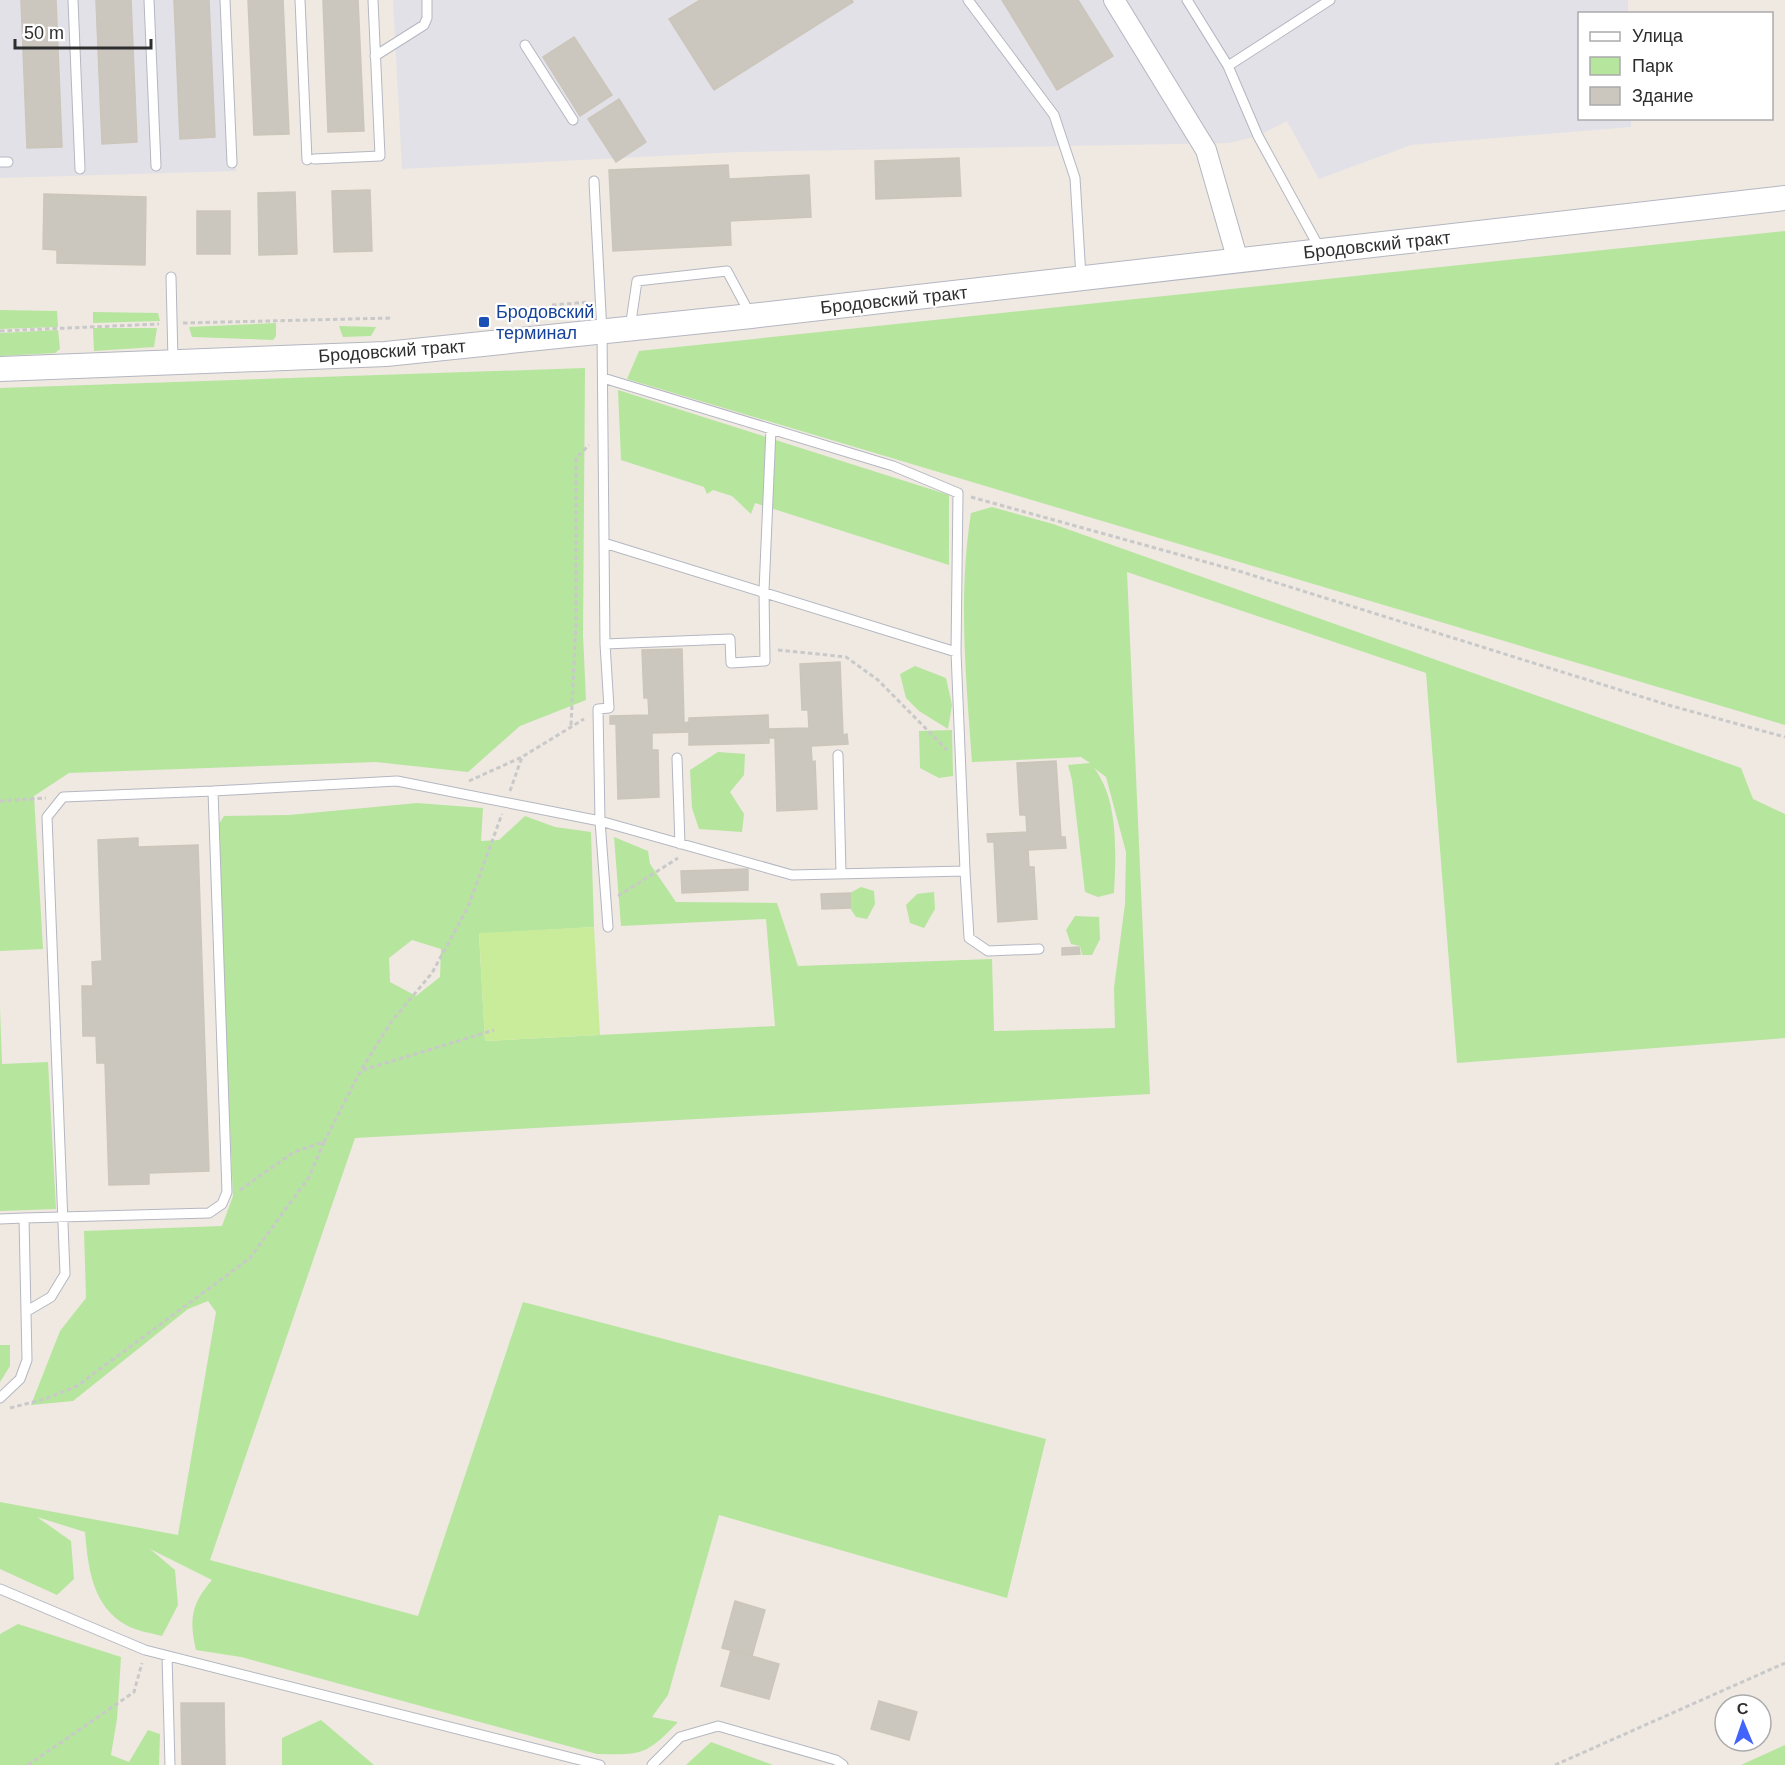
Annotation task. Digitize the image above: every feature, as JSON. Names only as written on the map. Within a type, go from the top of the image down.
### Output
[{"type":"street","points":[[1114,0],[1206,150],[1238,261]]},
{"type":"street","name":"Бродовский тракт","points":[[0,369],[386,354],[1081,280],[1785,198]]},
{"type":"lane","points":[[73,0],[80,169]]},
{"type":"lane","points":[[149,0],[156,166]]},
{"type":"lane","points":[[225,0],[231,163]]},
{"type":"lane","points":[[300,0],[310,159],[380,156],[373,0]]},
{"type":"lane","points":[[375,56],[424,25],[427,18],[427,0]]},
{"type":"lane","points":[[968,0],[1054,115],[1075,178],[1081,280]]},
{"type":"lane","points":[[1187,0],[1228,66],[1258,136],[1321,251]]},
{"type":"lane","points":[[1228,66],[1330,0]]},
{"type":"lane","points":[[525,45],[573,120]]},
{"type":"lane","points":[[594,181],[602,332],[605,644],[609,708],[598,709],[600,821],[608,927]]},
{"type":"lane","points":[[630,328],[637,281],[727,271],[751,316]]},
{"type":"lane","points":[[171,277],[173,363]]},
{"type":"lane","points":[[603,378],[893,466],[958,493],[956,652],[969,938],[988,951],[1040,949]]},
{"type":"lane","points":[[605,644],[730,639],[731,663],[765,661],[765,591],[771,429]]},
{"type":"lane","points":[[604,543],[956,652]]},
{"type":"lane","points":[[838,755],[841,872]]},
{"type":"lane","points":[[677,758],[680,844]]},
{"type":"lane","points":[[27,1311],[51,1297],[65,1274],[47,817],[63,797],[397,781],[600,821],[792,874],[965,871]]},
{"type":"lane","points":[[0,1219],[209,1213],[222,1204],[227,1192],[213,791]]},
{"type":"lane","points":[[0,1398],[20,1379],[27,1360],[24,1218]]},
{"type":"lane","points":[[0,1589],[145,1650],[600,1765]]},
{"type":"lane","points":[[168,1656],[170,1765]]},
{"type":"lane","points":[[652,1765],[680,1737],[718,1726],[843,1765]]},
{"type":"path","points":[[0,331],[392,318]]},
{"type":"path","points":[[571,725],[576,623],[576,458],[603,432]]},
{"type":"path","points":[[958,493],[1242,572],[1668,705],[1785,737]]},
{"type":"path","points":[[764,649],[846,657],[878,680],[962,765]]},
{"type":"path","points":[[450,790],[522,757],[598,709]]},
{"type":"path","points":[[0,1410],[45,1400],[77,1386],[250,1258],[309,1177],[324,1142],[361,1070],[391,1022],[432,973],[468,907],[522,757]]},
{"type":"path","points":[[606,903],[694,848]]},
{"type":"path","points":[[361,1070],[494,1030]]},
{"type":"path","points":[[222,1204],[294,1152],[324,1142]]},
{"type":"path","points":[[28,1765],[134,1692],[145,1650]]},
{"type":"path","points":[[1555,1765],[1785,1664]]},
{"type":"shaded area","points":[[0,0],[229,0],[236,171],[0,178]]},
{"type":"shaded area","points":[[393,0],[1628,0],[1628,12],[1578,12],[1578,120],[1631,120],[1631,127],[1411,145],[1319,179],[1287,121],[1258,136],[1229,143],[739,152],[402,169]]},
{"type":"green space","points":[[1785,231],[1785,725],[627,379],[639,351]]},
{"type":"green space","points":[[0,310],[57,311],[58,327],[0,329]]},
{"type":"green space","points":[[93,312],[158,313],[160,321],[93,323]]},
{"type":"green space","points":[[276,323],[276,336],[273,340],[192,337],[189,327]]},
{"type":"green space","points":[[339,326],[376,327],[371,336],[343,337]]},
{"type":"green space","points":[[93,328],[157,328],[154,347],[94,351]]},
{"type":"green space","points":[[58,330],[60,349],[55,353],[0,356],[0,333]]},
{"type":"green space","points":[[585,368],[583,635],[586,700],[520,726],[468,772],[376,762],[69,773],[34,796],[43,949],[0,951],[0,388]]},
{"type":"green space","points":[[618,390],[949,495],[949,565],[755,503],[751,514],[732,496],[713,490],[707,494],[704,487],[621,460]]},
{"type":"green space","points":[[992,507],[1053,524],[1741,768],[1753,799],[1785,814],[1785,1038],[1457,1063],[1426,673],[1127,572],[1150,1094],[355,1138],[210,1560],[418,1616],[523,1302],[1046,1439],[1007,1598],[719,1515],[668,1695],[652,1717],[678,1722],[658,1741],[643,1751],[625,1754],[597,1754],[241,1657],[196,1650],[192,1621],[196,1605],[212,1580],[150,1549],[175,1570],[178,1605],[162,1636],[130,1627],[115,1617],[106,1607],[90,1572],[85,1532],[37,1517],[71,1541],[74,1579],[57,1595],[0,1569],[0,1502],[178,1535],[216,1312],[208,1301],[188,1309],[73,1401],[31,1405],[60,1331],[86,1298],[84,1231],[222,1226],[233,1196],[217,827],[224,816],[289,815],[417,803],[483,808],[481,841],[499,840],[525,816],[555,827],[591,832],[594,927],[479,934],[485,1041],[775,1026],[766,919],[621,926],[614,837],[648,851],[650,864],[676,902],[777,903],[798,966],[992,959],[994,1031],[1115,1028],[1114,988],[1125,904],[1126,852],[1106,777],[1094,768],[1102,781],[1112,811],[1115,845],[1114,893],[1098,897],[1085,892],[1072,780],[1068,765],[1090,763],[1081,757],[972,762],[964,606],[971,513]],"holes":[[[412,940],[441,949],[440,977],[416,996],[390,982],[389,958]]]},
{"type":"green space","points":[[915,666],[946,678],[952,705],[948,729],[919,711],[906,698],[900,674]]},
{"type":"green space","points":[[952,730],[953,776],[939,778],[920,768],[919,731]]},
{"type":"green space","points":[[718,752],[745,754],[744,775],[730,792],[744,814],[742,832],[699,829],[692,808],[690,770]]},
{"type":"green space","points":[[861,887],[874,891],[875,904],[867,919],[856,917],[850,908],[850,893]]},
{"type":"green space","points":[[934,892],[935,909],[924,928],[910,923],[906,905],[917,894]]},
{"type":"green space","points":[[1075,916],[1099,917],[1100,939],[1092,955],[1082,955],[1080,946],[1071,944],[1066,930]]},
{"type":"green space","points":[[594,927],[600,1035],[485,1041],[479,933]]},
{"type":"green space","points":[[0,1008],[2,1064],[48,1062],[56,1209],[0,1211]]},
{"type":"green space","points":[[0,1345],[10,1345],[10,1366],[0,1382]]},
{"type":"green space","points":[[18,1624],[121,1657],[117,1719],[111,1755],[129,1762],[148,1730],[160,1734],[159,1765],[0,1765],[0,1634]]},
{"type":"green space","points":[[321,1720],[374,1765],[282,1765],[282,1738]]},
{"type":"green space","points":[[711,1742],[773,1765],[686,1765]]},
{"type":"green space","points":[[1785,1745],[1785,1765],[1741,1765],[1767,1753],[1773,1753],[1773,1750]]},
{"type":"building","points":[[21,0],[56,0],[62,147],[27,148]]},
{"type":"building","points":[[96,0],[131,0],[137,142],[102,144]]},
{"type":"building","points":[[174,0],[209,0],[215,137],[180,139]]},
{"type":"building","points":[[248,0],[283,0],[289,134],[254,135]]},
{"type":"building","points":[[323,0],[358,0],[364,131],[328,132]]},
{"type":"building","points":[[700,0],[852,0],[853,2],[714,90],[669,19]]},
{"type":"building","points":[[1002,0],[1078,0],[1113,56],[1057,90]]},
{"type":"building","points":[[574,37],[612,95],[580,116],[543,57]]},
{"type":"building","points":[[619,99],[646,142],[616,162],[588,119]]},
{"type":"building","points":[[959,158],[961,196],[876,199],[875,161]]},
{"type":"building","points":[[728,165],[729,179],[809,175],[811,217],[730,221],[731,245],[613,251],[609,170]]},
{"type":"building","points":[[370,190],[372,251],[334,252],[332,191]]},
{"type":"building","points":[[295,192],[297,254],[259,255],[258,193]]},
{"type":"building","points":[[44,194],[146,197],[145,265],[57,263],[57,250],[43,249]]},
{"type":"building","points":[[197,211],[230,211],[230,254],[197,254]]},
{"type":"building","points":[[682,649],[684,723],[689,722],[689,732],[652,733],[652,750],[658,750],[659,797],[618,799],[616,724],[610,724],[610,716],[649,715],[648,698],[644,698],[642,650]]},
{"type":"building","points":[[840,662],[843,735],[847,734],[848,744],[811,746],[812,762],[815,761],[817,809],[777,811],[775,738],[769,738],[769,729],[809,728],[808,710],[802,710],[800,664]]},
{"type":"building","points":[[768,715],[769,743],[689,745],[689,718]]},
{"type":"building","points":[[1056,761],[1061,837],[1065,837],[1066,848],[1028,850],[1029,867],[1034,867],[1037,919],[998,922],[994,842],[988,842],[987,834],[1027,832],[1026,815],[1020,815],[1017,763]]},
{"type":"building","points":[[138,838],[138,847],[198,845],[209,1171],[149,1173],[149,1184],[109,1185],[105,1063],[97,1063],[96,1036],[83,1036],[82,986],[93,986],[92,962],[102,961],[98,840]]},
{"type":"building","points":[[748,869],[748,890],[682,893],[681,871]]},
{"type":"building","points":[[850,893],[850,908],[822,909],[821,894]]},
{"type":"building","points":[[1079,947],[1080,954],[1062,955],[1062,948]]},
{"type":"building","points":[[735,1601],[765,1610],[752,1656],[722,1648]]},
{"type":"building","points":[[731,1650],[779,1664],[769,1699],[721,1686]]},
{"type":"building","points":[[879,1701],[917,1712],[909,1740],[871,1729]]},
{"type":"building","points":[[181,1703],[224,1703],[225,1765],[182,1765]]},
{"type":"place","name":"Бродовский терминал","points":[[484,322]]}]
